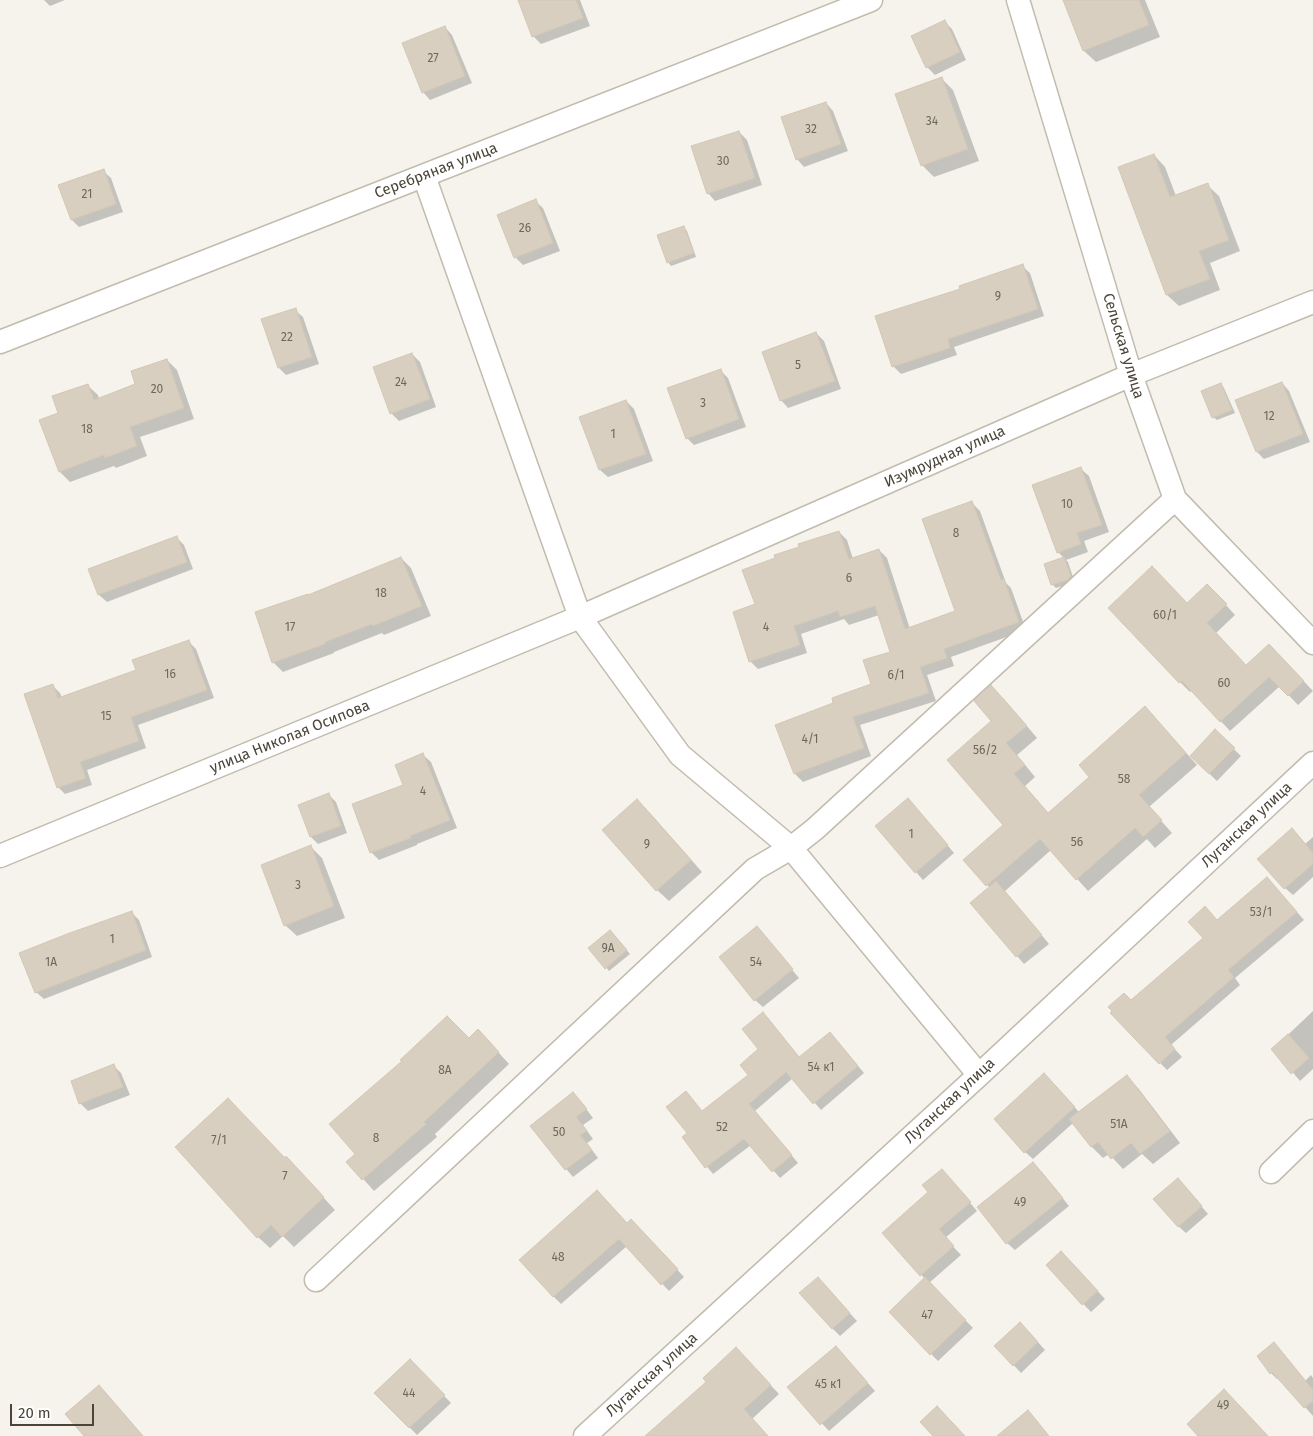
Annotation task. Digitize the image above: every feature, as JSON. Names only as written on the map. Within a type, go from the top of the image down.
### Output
[{"type":"street","name":"Серебряная улица","points":[[0,342],[871,0]]},
{"type":"street","name":"Сельская улица","points":[[1018,0],[1131,375],[1175,499],[1313,643]]},
{"type":"street","points":[[424,176],[580,617],[680,755],[791,848],[979,1075]]},
{"type":"street","name":"Изумрудная улица","points":[[580,617],[1131,375],[1313,302]]},
{"type":"street","points":[[316,1280],[754,869],[791,848],[816,829],[1175,499]]},
{"type":"street","name":"улица Николая Осипова","points":[[0,856],[580,617]]},
{"type":"street","name":"Луганская улица","points":[[585,1436],[979,1075],[1313,763]]},
{"type":"street","points":[[1270,1172],[1313,1130]]},
{"type":"building","points":[[518,0],[576,0],[583,18],[532,37]]},
{"type":"building","points":[[1063,0],[1139,0],[1149,25],[1083,51]]},
{"type":"building","points":[[945,20],[960,52],[926,68],[911,36]]},
{"type":"building","points":[[445,26],[465,76],[422,93],[402,43]]},
{"type":"building","points":[[942,77],[968,149],[921,166],[895,94]]},
{"type":"building","points":[[826,102],[841,144],[796,160],[781,117]]},
{"type":"building","points":[[739,131],[755,178],[707,194],[691,146]]},
{"type":"building","points":[[1154,154],[1170,197],[1208,183],[1229,240],[1199,251],[1210,279],[1166,295],[1118,167]]},
{"type":"building","points":[[104,169],[116,204],[71,220],[58,185]]},
{"type":"building","points":[[536,199],[553,243],[514,258],[497,215]]},
{"type":"building","points":[[684,226],[694,253],[667,263],[657,235]]},
{"type":"building","points":[[1023,264],[1038,309],[948,339],[950,348],[892,367],[875,316],[960,289],[959,286]]},
{"type":"building","points":[[296,308],[312,357],[278,368],[261,319]]},
{"type":"building","points":[[816,332],[835,381],[780,401],[762,352]]},
{"type":"building","points":[[412,353],[430,399],[390,414],[373,367]]},
{"type":"building","points":[[167,359],[184,408],[130,427],[137,446],[105,458],[104,455],[59,472],[39,420],[58,413],[52,396],[88,384],[94,400],[135,384],[131,371]]},
{"type":"building","points":[[721,369],[739,419],[686,439],[667,388]]},
{"type":"building","points":[[1282,382],[1303,434],[1256,452],[1235,400]]},
{"type":"building","points":[[1221,383],[1232,410],[1212,418],[1201,391]]},
{"type":"building","points":[[626,400],[646,454],[599,470],[579,417]]},
{"type":"building","points":[[1081,467],[1102,525],[1077,533],[1081,544],[1057,553],[1032,485]]},
{"type":"building","points":[[972,501],[1001,580],[1004,579],[1019,622],[944,649],[947,658],[920,667],[929,693],[853,717],[864,748],[794,774],[775,725],[833,703],[832,698],[871,684],[863,660],[890,652],[875,606],[840,617],[838,611],[794,626],[800,645],[749,662],[733,612],[755,604],[742,570],[775,558],[774,555],[799,547],[798,544],[839,531],[849,559],[879,549],[905,629],[955,611],[922,519]]},
{"type":"building","points":[[177,536],[187,562],[98,595],[88,569]]},
{"type":"building","points":[[401,557],[422,606],[272,663],[255,612],[308,595]]},
{"type":"building","points":[[1064,557],[1071,576],[1068,580],[1051,585],[1044,564]]},
{"type":"building","points":[[1152,566],[1187,603],[1207,584],[1227,604],[1207,623],[1246,665],[1269,644],[1304,681],[1288,696],[1269,677],[1220,722],[1182,681],[1179,683],[1108,608]]},
{"type":"building","points":[[189,640],[207,690],[131,717],[139,741],[80,762],[86,778],[57,788],[24,694],[53,684],[58,698],[136,670],[132,660]]},
{"type":"building","points":[[991,685],[1027,726],[1006,743],[1025,765],[1014,774],[1048,813],[1089,777],[1079,765],[1145,706],[1186,753],[1139,795],[1162,820],[1143,837],[1135,828],[1076,880],[1040,839],[986,886],[963,860],[1003,825],[947,760],[991,721],[974,701]]},
{"type":"building","points":[[1215,729],[1235,748],[1209,774],[1190,756]]},
{"type":"building","points":[[423,753],[450,820],[410,836],[411,838],[370,853],[352,804],[403,785],[395,765]]},
{"type":"building","points":[[329,793],[341,826],[310,837],[298,805]]},
{"type":"building","points":[[908,798],[948,845],[915,873],[875,826]]},
{"type":"building","points":[[637,799],[691,860],[656,891],[602,830]]},
{"type":"building","points":[[1292,828],[1313,853],[1313,864],[1284,889],[1257,859]]},
{"type":"building","points":[[311,845],[334,906],[284,926],[261,865]]},
{"type":"building","points":[[1267,877],[1297,912],[1228,970],[1234,977],[1165,1037],[1175,1049],[1159,1064],[1110,1013],[1112,1011],[1108,1007],[1124,993],[1131,1000],[1203,938],[1188,922],[1205,906],[1217,920]]},
{"type":"building","points":[[996,881],[1042,935],[1016,957],[970,903]]},
{"type":"building","points":[[132,911],[146,950],[35,993],[19,953]]},
{"type":"building","points":[[757,926],[793,969],[754,1001],[719,957]]},
{"type":"building","points":[[610,930],[627,950],[605,969],[588,948]]},
{"type":"building","points":[[763,1012],[799,1057],[830,1032],[858,1066],[813,1104],[786,1072],[749,1104],[792,1155],[772,1172],[744,1139],[705,1168],[682,1137],[687,1133],[666,1107],[686,1091],[702,1111],[748,1075],[740,1065],[758,1049],[742,1029]]},
{"type":"building","points":[[447,1016],[469,1038],[478,1029],[499,1052],[424,1122],[426,1124],[362,1180],[346,1162],[355,1154],[329,1124],[402,1061],[400,1060]]},
{"type":"building","points":[[1288,1034],[1309,1058],[1291,1074],[1271,1049]]},
{"type":"building","points":[[114,1064],[123,1087],[79,1104],[71,1081]]},
{"type":"building","points":[[1044,1073],[1075,1107],[1024,1153],[994,1119]]},
{"type":"building","points":[[1127,1075],[1170,1131],[1140,1154],[1131,1143],[1111,1159],[1098,1142],[1091,1147],[1069,1119]]},
{"type":"building","points":[[573,1092],[587,1109],[576,1117],[587,1131],[580,1135],[592,1150],[565,1170],[530,1126]]},
{"type":"building","points":[[228,1098],[324,1197],[282,1237],[271,1225],[257,1238],[175,1147]]},
{"type":"building","points":[[1033,1162],[1063,1198],[1006,1244],[977,1207]]},
{"type":"building","points":[[942,1169],[971,1202],[939,1229],[954,1246],[920,1276],[882,1233],[928,1192],[922,1185]]},
{"type":"building","points":[[1178,1178],[1202,1206],[1178,1227],[1153,1199]]},
{"type":"building","points":[[597,1190],[627,1223],[631,1219],[678,1269],[661,1285],[619,1239],[553,1297],[519,1260]]},
{"type":"building","points":[[1061,1251],[1098,1291],[1082,1305],[1046,1265]]},
{"type":"building","points":[[818,1277],[850,1313],[832,1329],[799,1293]]},
{"type":"building","points":[[925,1277],[966,1320],[930,1355],[889,1312]]},
{"type":"building","points":[[1020,1322],[1038,1342],[1013,1366],[994,1346]]},
{"type":"building","points":[[1274,1342],[1313,1390],[1313,1401],[1304,1408],[1272,1372],[1270,1374],[1257,1356]]},
{"type":"building","points":[[836,1346],[868,1383],[820,1425],[787,1387]]},
{"type":"building","points":[[736,1347],[771,1385],[744,1409],[768,1436],[645,1436],[706,1382],[703,1378]]},
{"type":"building","points":[[410,1359],[445,1395],[409,1428],[374,1393]]},
{"type":"building","points":[[99,1385],[143,1436],[84,1436],[65,1414]]},
{"type":"building","points":[[1224,1389],[1268,1436],[1198,1436],[1187,1424]]},
{"type":"building","points":[[937,1406],[965,1436],[933,1436],[920,1422]]},
{"type":"building","points":[[1028,1410],[1049,1436],[997,1436]]}]
